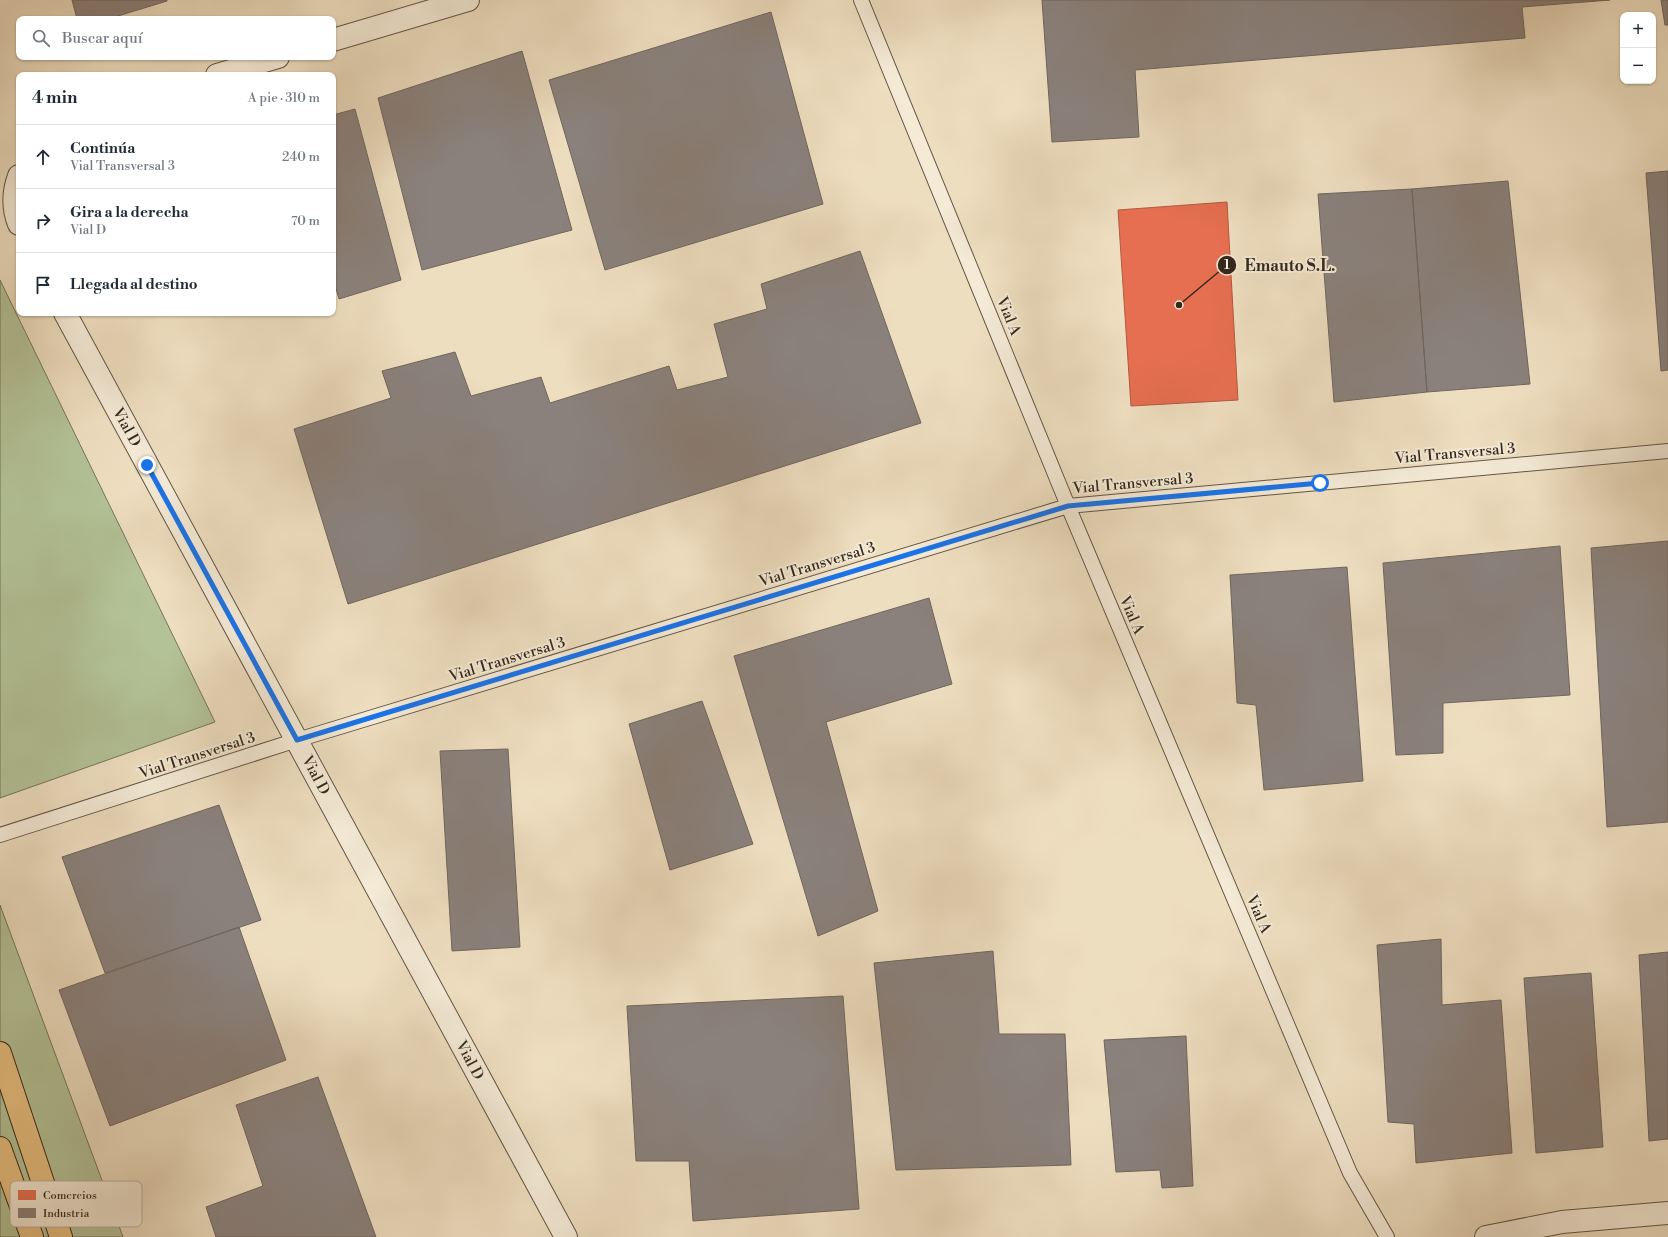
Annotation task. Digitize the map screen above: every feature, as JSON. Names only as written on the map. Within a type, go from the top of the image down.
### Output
[{"type":"highway","points":[[0,1053],[42,1181]]},
{"type":"highway","points":[[0,1148],[12,1181]]},
{"type":"highway","points":[[28,1227],[32,1237]]},
{"type":"highway","points":[[58,1227],[61,1237]]},
{"type":"street","points":[[336,39],[468,0]]},
{"type":"street","points":[[228,72],[268,60]]},
{"type":"street","points":[[16,186],[14,204],[16,212]]},
{"type":"street","name":"Vial D","points":[[67,316],[566,1237]]},
{"type":"street","points":[[1486,1237],[1562,1222],[1668,1213]]},
{"type":"lane","name":"Vial A","points":[[861,0],[1068,506],[1350,1173],[1387,1237]]},
{"type":"lane","name":"Vial Transversal 3","points":[[0,835],[297,740],[1068,506],[1668,451]]},
{"type":"green space","points":[[0,280],[16,313],[16,316],[18,316],[215,722],[0,798]]},
{"type":"green space","points":[[0,905],[102,1181],[10,1181],[10,1227],[119,1227],[123,1237],[0,1237]]},
{"type":"building: Comercios","points":[[1227,202],[1238,400],[1131,406],[1118,210]]},
{"type":"building: Industria","points":[[72,0],[167,0],[118,16],[76,16]]},
{"type":"building: Industria","points":[[1042,0],[1610,0],[1522,7],[1525,38],[1135,70],[1139,137],[1052,142]]},
{"type":"building: Industria","points":[[1661,0],[1668,0],[1668,25],[1665,25]]},
{"type":"building: Industria","points":[[771,12],[823,204],[605,270],[549,80]]},
{"type":"building: Industria","points":[[522,51],[572,230],[422,270],[378,98]]},
{"type":"building: Industria","points":[[355,109],[401,280],[339,299],[336,288],[336,114]]},
{"type":"building: Industria","points":[[1668,171],[1668,370],[1661,371],[1646,173]]},
{"type":"building: Industria","points":[[1508,181],[1530,384],[1427,392],[1412,189]]},
{"type":"building: Industria","points":[[1412,189],[1427,392],[1334,402],[1318,194]]},
{"type":"building: Industria","points":[[860,251],[921,423],[348,604],[294,429],[391,398],[382,371],[455,352],[471,396],[541,377],[550,403],[669,366],[677,390],[728,377],[714,324],[767,309],[761,284]]},
{"type":"building: Industria","points":[[1668,541],[1668,822],[1607,827],[1591,548]]},
{"type":"building: Industria","points":[[1560,546],[1570,695],[1443,703],[1443,753],[1396,755],[1383,563]]},
{"type":"building: Industria","points":[[1347,567],[1363,781],[1264,790],[1256,705],[1237,703],[1230,575]]},
{"type":"building: Industria","points":[[929,598],[952,684],[826,722],[878,911],[818,936],[734,656]]},
{"type":"building: Industria","points":[[702,701],[753,844],[670,870],[629,724]]},
{"type":"building: Industria","points":[[508,749],[520,947],[452,951],[440,751]]},
{"type":"building: Industria","points":[[219,805],[261,920],[105,973],[62,857]]},
{"type":"building: Industria","points":[[239,927],[286,1060],[110,1126],[59,990]]},
{"type":"building: Industria","points":[[1441,939],[1442,1005],[1501,1000],[1512,1153],[1416,1163],[1414,1124],[1388,1122],[1377,945]]},
{"type":"building: Industria","points":[[993,951],[999,1034],[1065,1034],[1071,1165],[896,1170],[874,963]]},
{"type":"building: Industria","points":[[1668,952],[1668,1139],[1649,1141],[1639,955]]},
{"type":"building: Industria","points":[[1591,973],[1603,1147],[1536,1153],[1524,978]]},
{"type":"building: Industria","points":[[843,996],[859,1209],[693,1221],[689,1161],[636,1161],[627,1006]]},
{"type":"building: Industria","points":[[1186,1036],[1193,1186],[1162,1188],[1160,1170],[1116,1172],[1104,1040]]},
{"type":"building: Industria","points":[[318,1077],[376,1237],[216,1237],[206,1207],[263,1186],[236,1105]]},
{"type":"place","name":"Emauto S.L.","points":[[1179,305]]},
{"type":"route","points":[[147,465],[297,740],[1068,506],[1320,483]]}]
